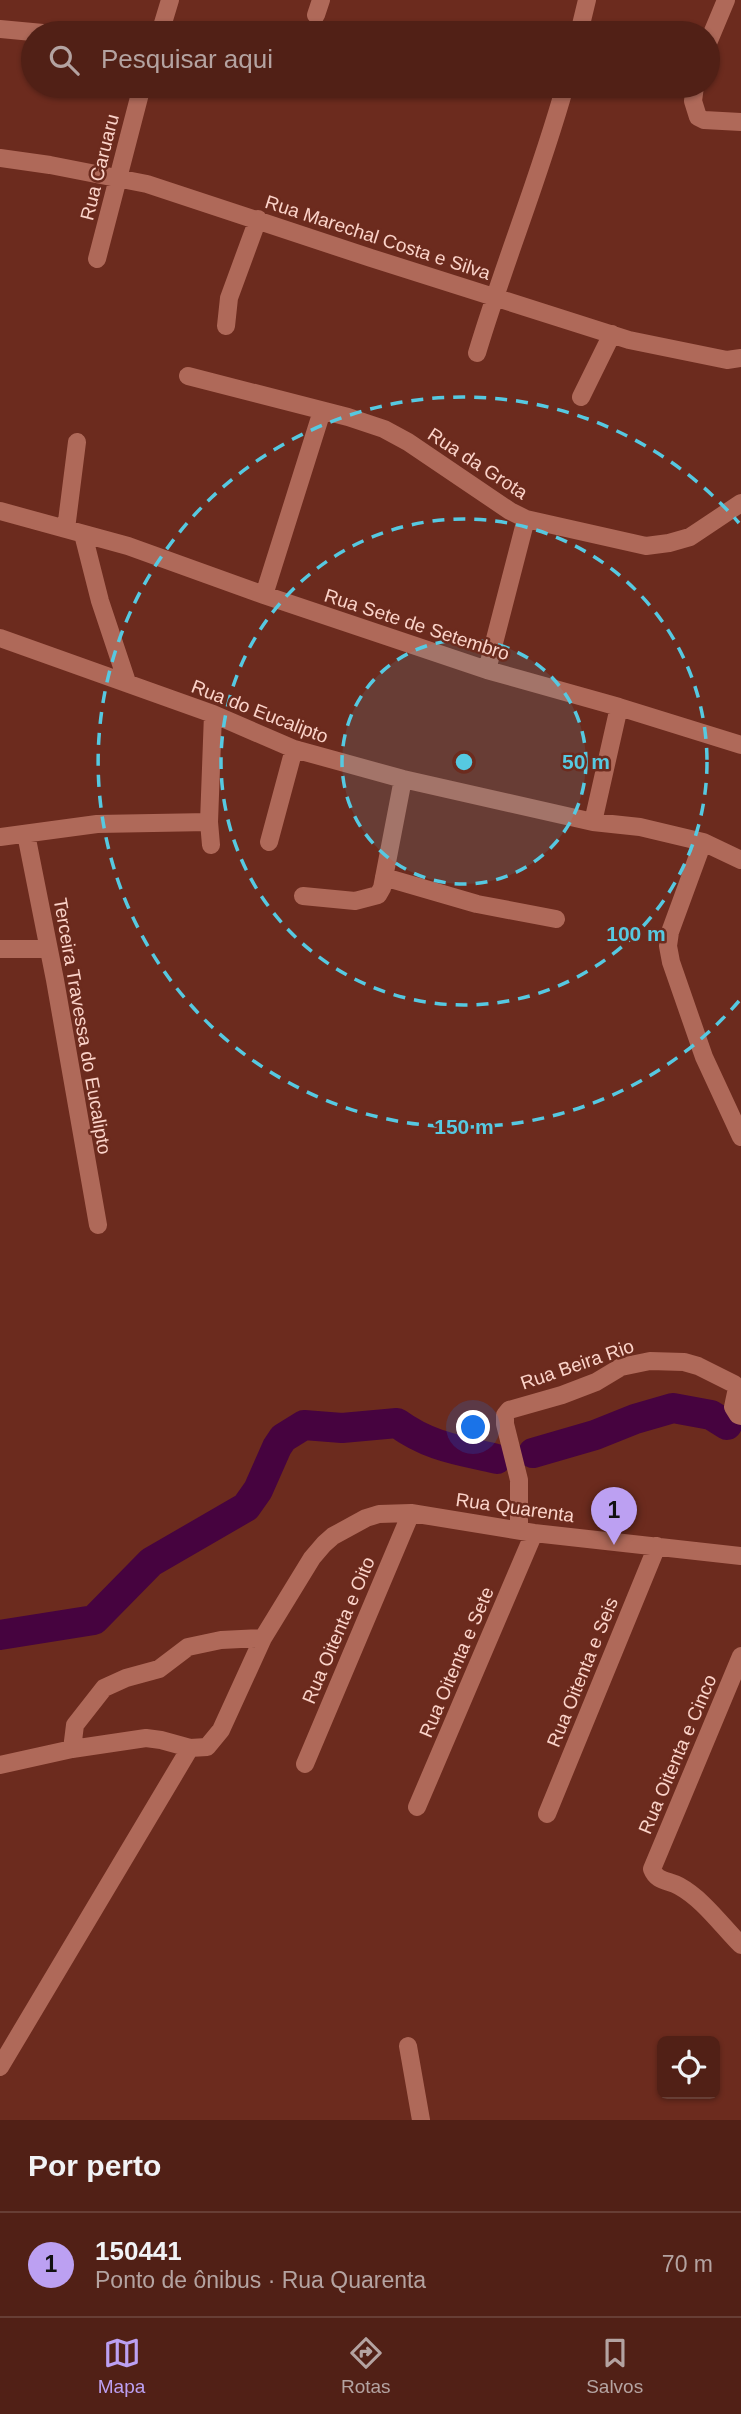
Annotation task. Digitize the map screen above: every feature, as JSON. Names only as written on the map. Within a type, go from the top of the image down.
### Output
[{"type":"street","points":[[164,21],[170,0]]},
{"type":"street","points":[[582,21],[587,0]]},
{"type":"street","points":[[717,21],[726,0]]},
{"type":"street","points":[[0,29],[21,31]]},
{"type":"street","name":"Rua Caruaru","points":[[97,259],[139,98]]},
{"type":"street","points":[[477,353],[547,150],[562,98]]},
{"type":"street","points":[[693,98],[698,117],[704,120],[741,122]]},
{"type":"street","name":"Rua Marechal Costa e Silva","points":[[0,158],[147,184],[612,334],[695,355],[727,360],[741,358]]},
{"type":"street","points":[[226,326],[232,289],[258,219]]},
{"type":"street","points":[[581,397],[612,334]]},
{"type":"street","name":"Rua da Grota","points":[[188,376],[348,417],[394,434],[496,503],[526,519],[646,546],[690,537],[741,503]]},
{"type":"street","points":[[264,595],[322,411]]},
{"type":"street","points":[[77,442],[74,532],[127,682]]},
{"type":"street","name":"Rua Sete de Setembro","points":[[0,511],[128,546],[486,670],[741,745]]},
{"type":"street","points":[[486,670],[526,519]]},
{"type":"street","name":"Rua do Eucalipto","points":[[0,638],[127,682],[294,749],[403,779],[593,822],[640,827],[703,842],[741,860]]},
{"type":"street","points":[[593,822],[619,707]]},
{"type":"street","points":[[211,845],[209,822],[214,715]]},
{"type":"street","points":[[269,842],[294,749]]},
{"type":"street","points":[[303,896],[355,901],[378,895],[382,888],[403,779]]},
{"type":"street","points":[[0,837],[97,824],[209,822]]},
{"type":"street","name":"Terceira Travessa do Eucalipto","points":[[26,834],[55,980],[97,1225]]},
{"type":"street","points":[[703,842],[670,932],[668,946],[686,1009],[720,1094],[741,1137]]},
{"type":"street","points":[[384,877],[477,904],[555,919]]},
{"type":"street","points":[[0,949],[48,949]]},
{"type":"street","name":"Rua Beira Rio","points":[[527,1532],[519,1480],[505,1424],[505,1415],[509,1410],[582,1388],[632,1364],[665,1360],[698,1366],[734,1384],[737,1394],[733,1407],[741,1416]]},
{"type":"street","name":"Rua Quarenta","points":[[263,1638],[312,1558],[324,1544],[345,1528],[379,1514],[411,1513],[527,1532],[741,1556]]},
{"type":"street","name":"Rua Oitenta e Oito","points":[[305,1764],[411,1513]]},
{"type":"street","name":"Rua Oitenta e Sete","points":[[416,1807],[527,1532]]},
{"type":"street","name":"Rua Oitenta e Seis","points":[[547,1814],[657,1546]]},
{"type":"street","points":[[0,1765],[72,1749],[146,1738],[190,1748],[207,1747],[215,1740],[263,1638],[221,1640],[188,1647],[159,1669],[104,1688],[75,1725],[72,1749]]},
{"type":"street","name":"Rua Oitenta e Cinco","points":[[741,1656],[652,1869],[659,1879],[678,1885],[694,1898],[741,1945]]},
{"type":"street","points":[[0,2067],[190,1748]]},
{"type":"street","points":[[408,2046],[421,2120]]},
{"type":"waterway","points":[[533,1453],[673,1408],[711,1415],[727,1425]]},
{"type":"waterway","points":[[0,1635],[94,1620],[151,1562],[246,1507],[258,1490],[283,1438],[304,1425],[342,1428],[397,1423],[433,1443],[497,1459]]},
{"type":"place","name":"150441","points":[[614,1545]]}]
